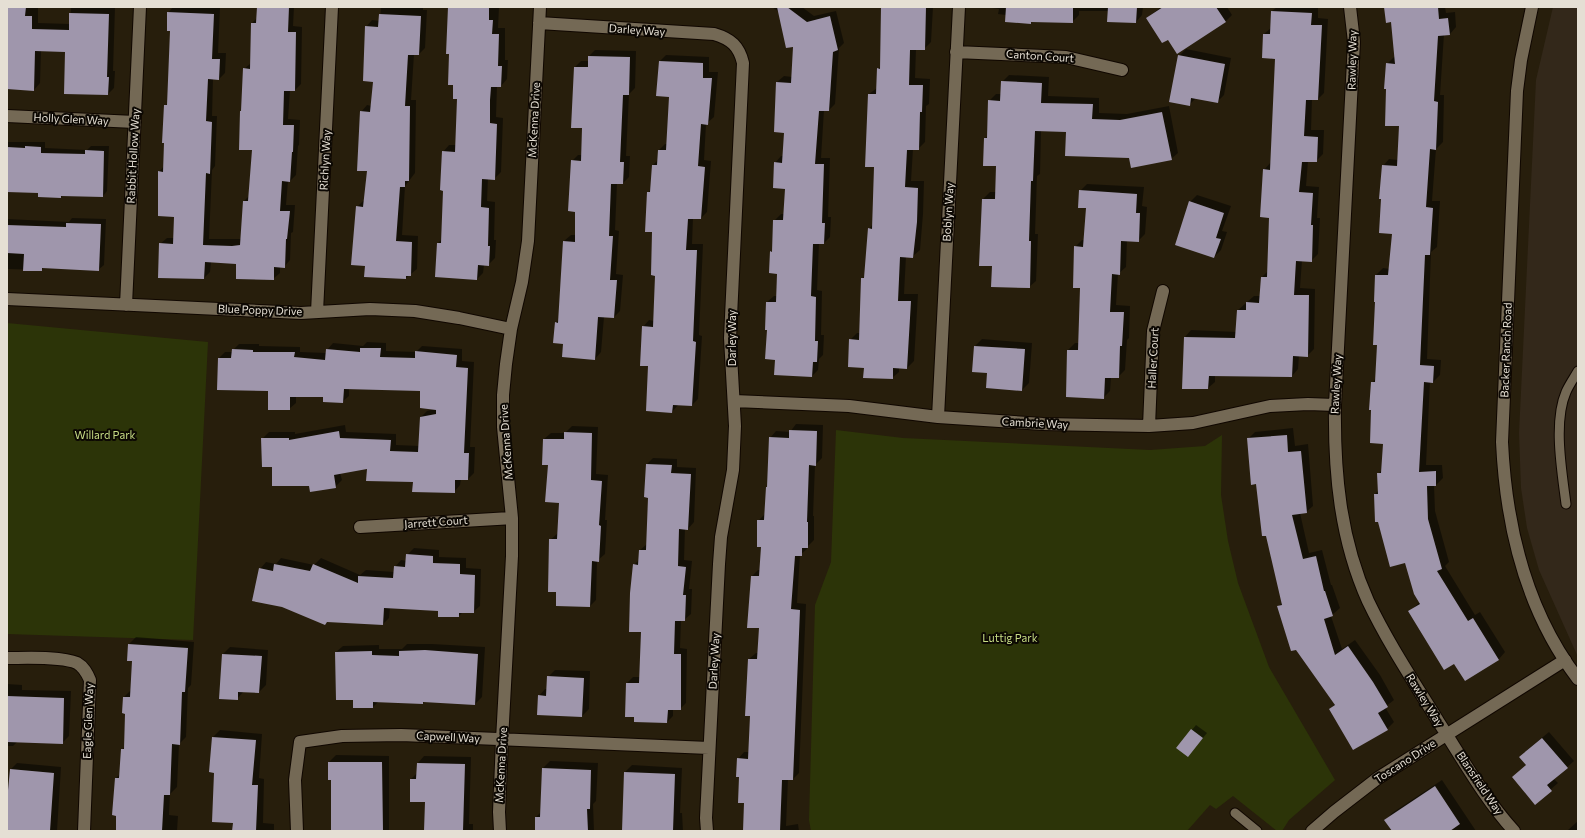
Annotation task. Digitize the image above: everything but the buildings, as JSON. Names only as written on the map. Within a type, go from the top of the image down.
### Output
[{"type":"street","name":"Rabbit Hollow Way","points":[[126,305],[140,7]]},
{"type":"street","name":"Richlyn Way","points":[[317,312],[332,7]]},
{"type":"street","name":"McKenna Drive","points":[[500,831],[499,812],[502,740],[512,556],[512,518],[503,427],[505,372],[511,329],[522,282],[528,241],[540,7]]},
{"type":"street","name":"Boblyn Way","points":[[938,417],[959,7]]},
{"type":"street","name":"Rawley Way","points":[[1350,7],[1354,42],[1335,406],[1334,449],[1338,495],[1344,526],[1356,571],[1368,600],[1389,642],[1447,735]]},
{"type":"street","name":"Backer Ranch Road","points":[[1532,7],[1521,60],[1517,91],[1502,442],[1503,475],[1507,508],[1518,556],[1534,602],[1548,632],[1578,680]]},
{"type":"street","name":"Darley Way","points":[[539,24],[714,34],[730,41],[736,46],[741,54],[743,64],[730,338],[735,426],[733,470],[721,538],[719,564],[709,748],[706,818],[707,831]]},
{"type":"street","name":"Canton Court","points":[[956,52],[1066,57],[1122,70]]},
{"type":"street","name":"Holly Glen Way","points":[[7,116],[135,122]]},
{"type":"street","name":"Haller Court","points":[[1149,426],[1153,331],[1163,291]]},
{"type":"street","name":"Blue Poppy Drive","points":[[7,299],[317,312],[370,309],[415,311],[459,318],[511,329]]},
{"type":"street","name":"Cambrie Way","points":[[734,401],[848,406],[938,417],[1043,424],[1149,426],[1193,423],[1270,406],[1308,404],[1335,406]]},
{"type":"street","name":"Jarrett Court","points":[[360,527],[512,518]]},
{"type":"street","name":"Eagle Glen Way","points":[[7,658],[65,660],[77,663],[86,670],[90,680],[84,831]]},
{"type":"street","name":"Toscano Drive","points":[[1312,831],[1378,778],[1565,660]]},
{"type":"street","name":"Capwell Way","points":[[297,831],[296,780],[300,742],[342,736],[401,735],[709,748]]},
{"type":"street","name":"Blansfield Way","points":[[1447,735],[1480,788],[1514,831]]},
{"type":"lane","points":[[1566,504],[1559,452],[1560,417],[1565,393],[1574,384],[1578,371]]},
{"type":"lane","points":[[1235,813],[1257,831]]},
{"type":"shaded area","points":[[1553,7],[1578,7],[1578,657],[1539,570],[1527,528],[1521,488],[1519,433],[1536,80]]},
{"type":"green space","name":"Willard Park","points":[[7,323],[208,342],[193,640],[7,634]]},
{"type":"green space","name":"Luttig Park","points":[[836,430],[903,438],[1150,450],[1205,446],[1222,435],[1221,495],[1228,541],[1238,583],[1269,667],[1335,780],[1289,820],[1282,831],[1277,831],[1233,796],[1216,809],[1210,805],[1187,831],[811,831],[809,820],[815,605],[831,562]]}]
